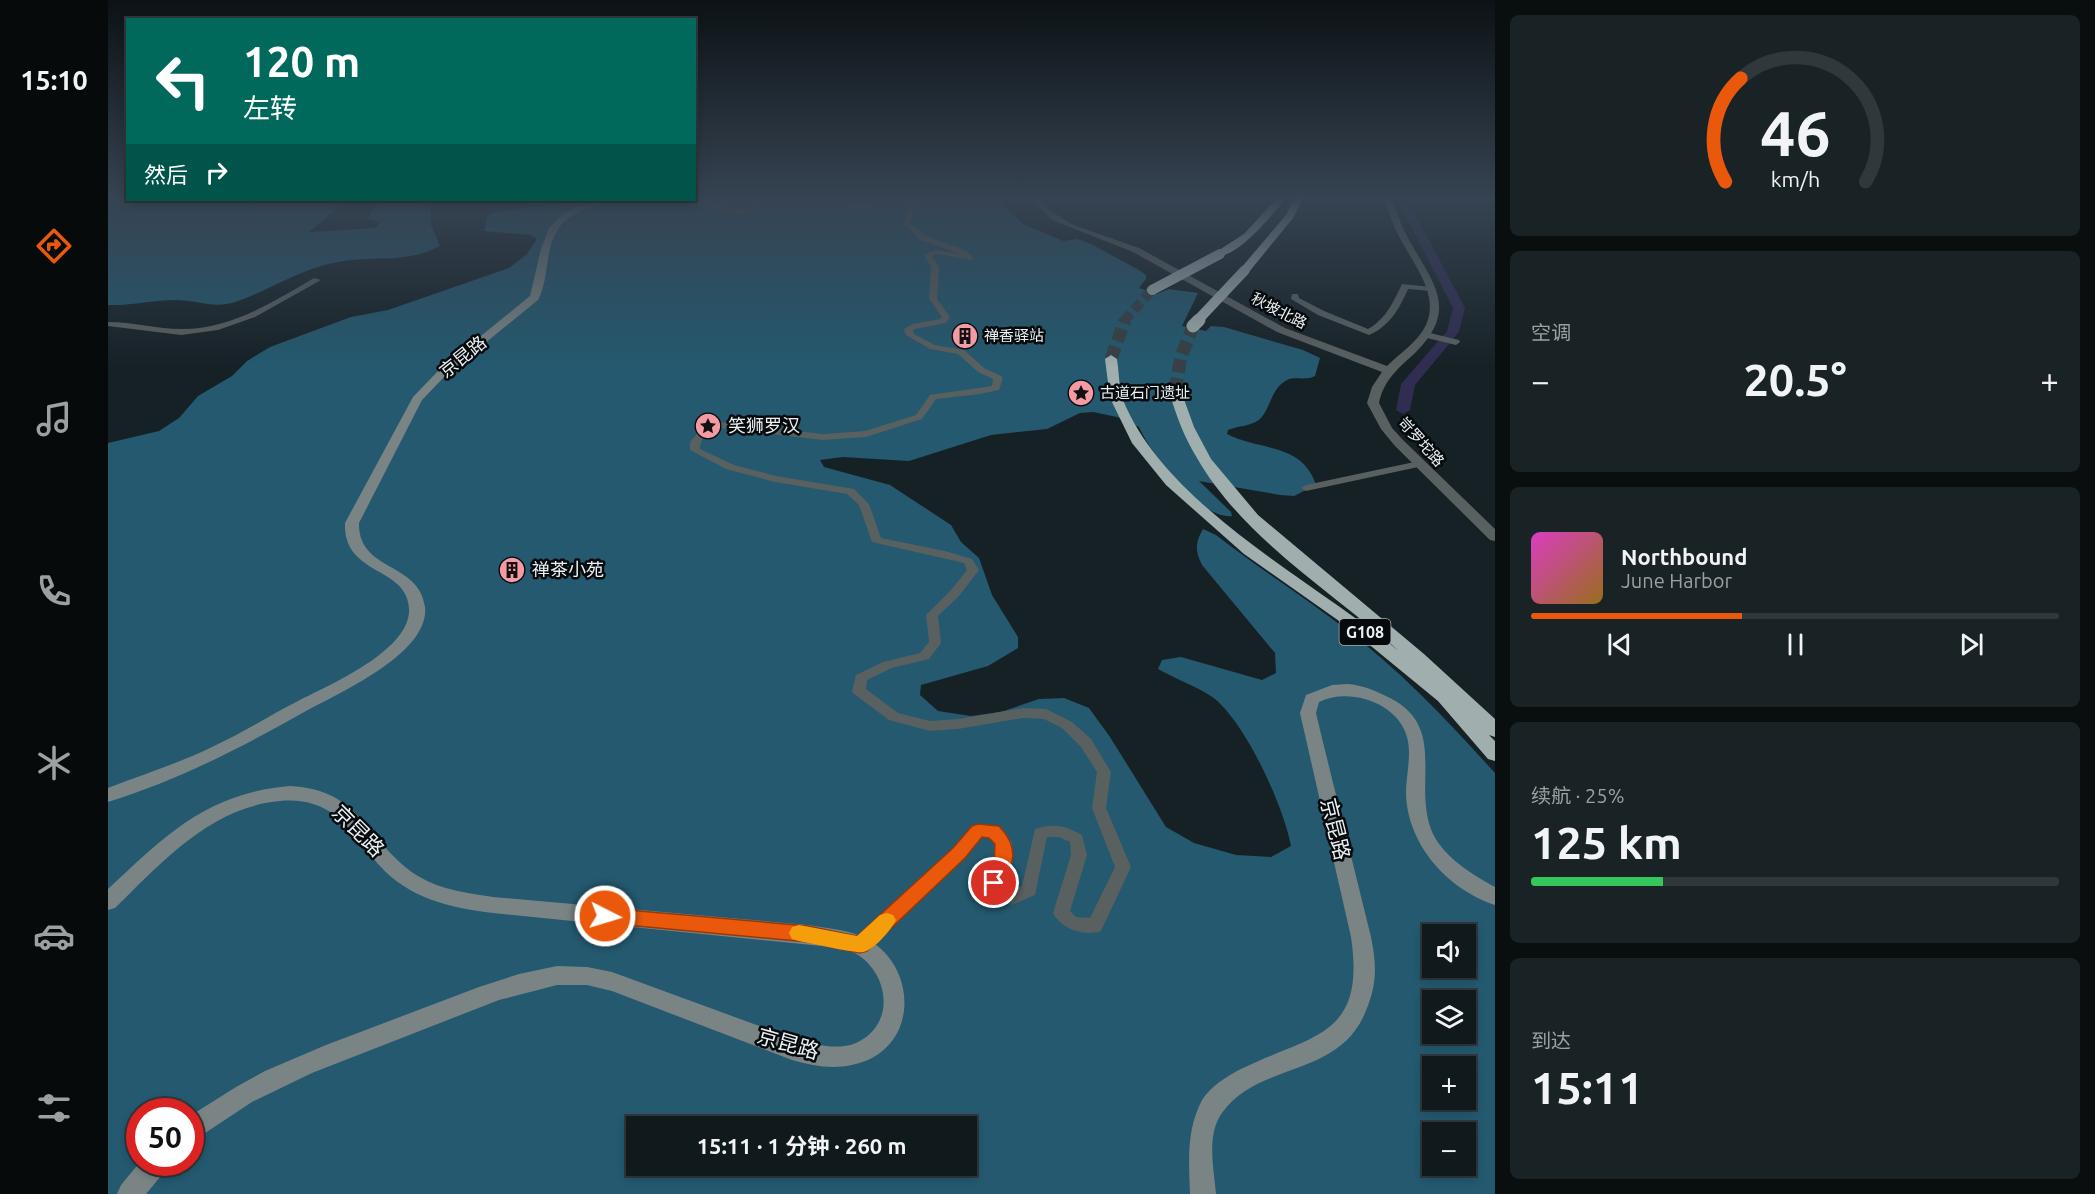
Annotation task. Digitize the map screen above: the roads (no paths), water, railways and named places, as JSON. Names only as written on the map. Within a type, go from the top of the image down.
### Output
[{"type":"highway","points":[[1152,290],[1219,255]]},
{"type":"highway","points":[[1193,326],[1258,255]]},
{"type":"highway","name":"G108","points":[[1111,359],[1116,398],[1139,443],[1171,482],[1220,527],[1354,624],[1444,697],[1495,754]]},
{"type":"highway","name":"G108","points":[[1176,396],[1199,452],[1243,507],[1289,551],[1450,684],[1495,730]]},
{"type":"main road","name":"京昆路","points":[[108,795],[194,763],[235,743],[349,681],[384,658],[406,638],[416,616],[415,596],[404,581],[358,552],[351,539],[352,523],[417,399],[443,372],[534,298],[539,288],[546,255]]},
{"type":"main road","name":"京昆路","points":[[1203,1194],[1198,1146],[1206,1115],[1218,1096],[1236,1082],[1320,1048],[1337,1036],[1357,1010],[1363,994],[1365,960],[1311,730],[1308,712],[1312,699],[1324,692],[1342,689],[1363,692],[1385,700],[1403,713],[1413,726],[1417,740],[1416,814],[1424,835],[1438,856],[1461,876],[1495,897]]},
{"type":"main road","name":"京昆路","points":[[108,902],[172,842],[205,817],[251,796],[276,792],[299,793],[318,796],[333,803],[356,824],[398,872],[429,892],[447,898],[493,905],[808,934],[860,945],[877,958],[894,987],[895,1004],[882,1035],[871,1047],[855,1055],[811,1055],[616,982],[572,975],[515,986],[486,995],[286,1074],[230,1103],[204,1121]]},
{"type":"main road","points":[[130,1194],[145,1176]]},
{"type":"street","points":[[860,945],[959,853],[978,830],[993,831],[1004,842],[1003,866],[994,883],[1000,892],[1012,898],[1029,890],[1041,833],[1051,829],[1060,830],[1077,839],[1079,855],[1061,913],[1072,923],[1095,926],[1123,867],[1099,808],[1104,772],[1086,743],[1067,725],[1046,714],[1023,713],[958,724],[930,726],[894,717],[859,691],[861,678],[888,665],[924,656],[935,643],[932,615],[955,593],[973,570],[968,561],[946,553],[906,548],[876,540],[864,504],[850,491],[775,479],[730,466],[695,450],[696,442],[703,432],[719,425],[823,437],[866,434],[919,417],[933,397],[949,393],[979,393],[996,388],[998,378],[981,370],[961,352],[933,347],[910,335],[908,329],[912,326],[934,324],[943,321],[946,317],[933,299],[935,267],[929,255]]},
{"type":"street","points":[[951,255],[970,258],[966,255]]},
{"type":"street","name":"秋坡北路","points":[[1145,255],[1279,329],[1309,343],[1388,369]]},
{"type":"street","name":"岢罗坨路","points":[[1415,255],[1425,270],[1436,306],[1426,335],[1388,369],[1379,383],[1373,403],[1388,429],[1419,464],[1495,537]]},
{"type":"street","points":[[108,324],[132,323],[181,332],[212,328],[247,318],[317,280]]},
{"type":"street","points":[[1295,296],[1295,299],[1321,313],[1369,332],[1382,326],[1394,312],[1405,286],[1432,289]]},
{"type":"street","points":[[1426,335],[1455,341]]},
{"type":"street","points":[[1306,488],[1419,464]]},
{"type":"waterway","points":[[1403,410],[1408,384],[1453,332],[1459,308],[1431,255]]},
{"type":"tunnel","points":[[1124,321],[1152,290]]},
{"type":"tunnel","points":[[1111,359],[1125,320]]},
{"type":"tunnel","points":[[1175,391],[1181,357],[1193,326]]},
{"type":"place","name":"禅香驿站","points":[[965,336]]},
{"type":"place","name":"古道石门遗址","points":[[1081,393]]},
{"type":"place","name":"笑狮罗汉","points":[[708,426]]},
{"type":"place","name":"禅茶小苑","points":[[512,570]]}]
